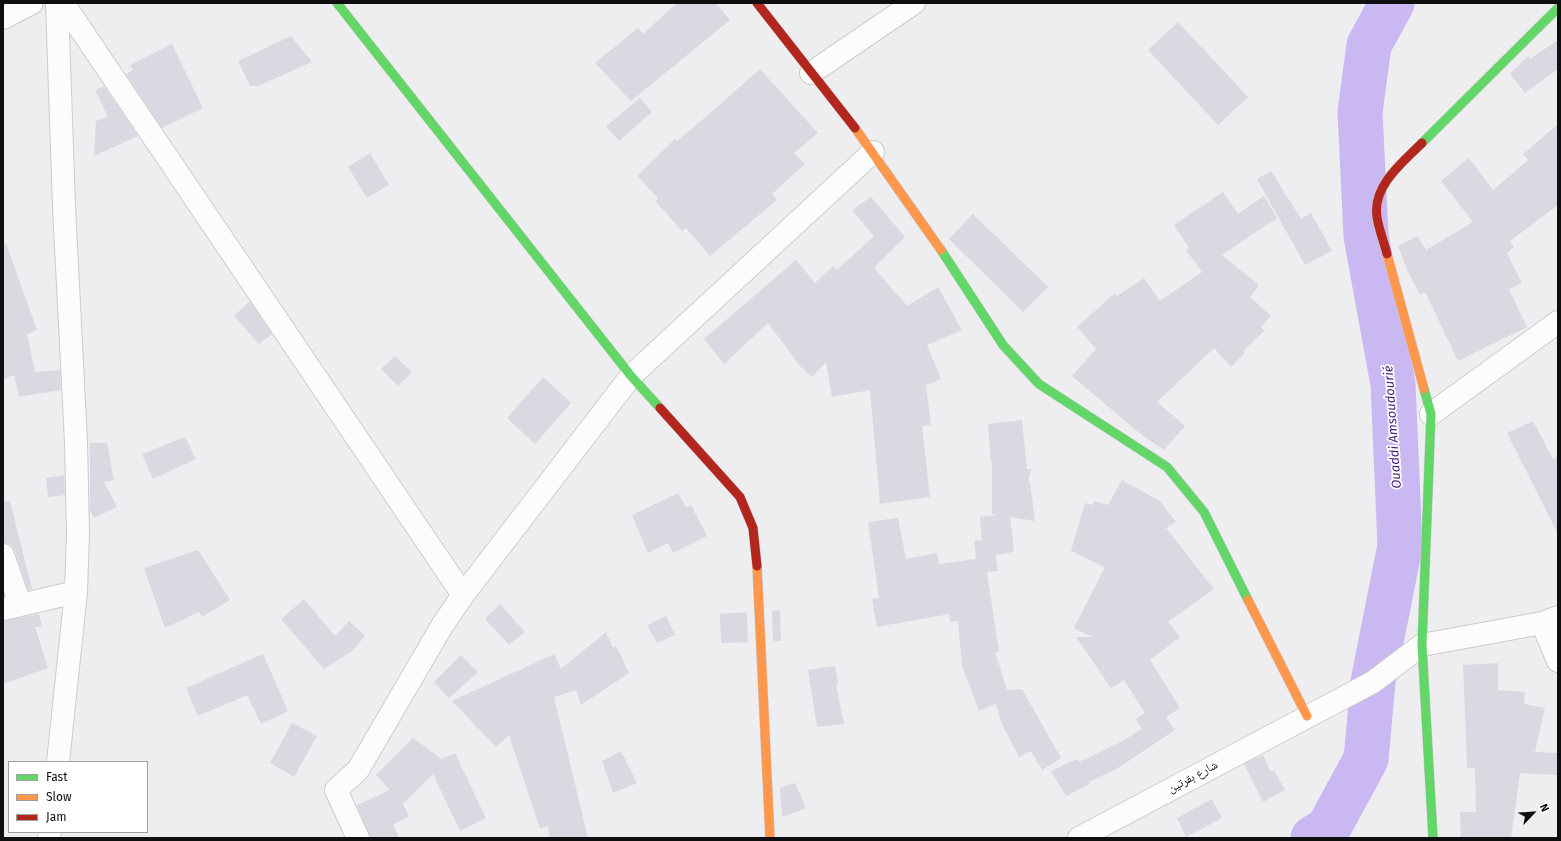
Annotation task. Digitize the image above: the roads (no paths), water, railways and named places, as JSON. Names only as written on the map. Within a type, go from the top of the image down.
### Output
[{"type":"street","points":[[3,18],[32,3]]},
{"type":"street","points":[[57,3],[64,207],[76,442],[78,534],[76,592],[58,761]]},
{"type":"street","points":[[63,3],[463,595]]},
{"type":"street","points":[[337,3],[631,376],[740,497],[753,528],[757,560],[770,838]]},
{"type":"street","points":[[757,3],[873,152],[954,268],[1003,345],[1039,384],[1167,467],[1204,512],[1307,716]]},
{"type":"street","points":[[811,73],[914,3]]},
{"type":"street","points":[[1433,838],[1422,645],[1431,414],[1376,216],[1380,191],[1398,168],[1558,8]]},
{"type":"street","points":[[358,838],[336,790],[358,770],[442,626],[463,595],[631,376],[873,152]]},
{"type":"street","points":[[1431,414],[1558,322]]},
{"type":"street","points":[[3,555],[12,606],[76,592]]},
{"type":"street","points":[[1422,645],[1550,620],[1558,660]]},
{"type":"street","name":"شارع بقرتين","points":[[1079,838],[1373,682],[1422,645]]},
{"type":"waterway","name":"Ouaddi Amsoudourié","points":[[1313,838],[1328,829],[1366,759],[1373,682],[1400,546],[1393,384],[1366,236],[1360,112],[1369,45],[1392,3]]}]
